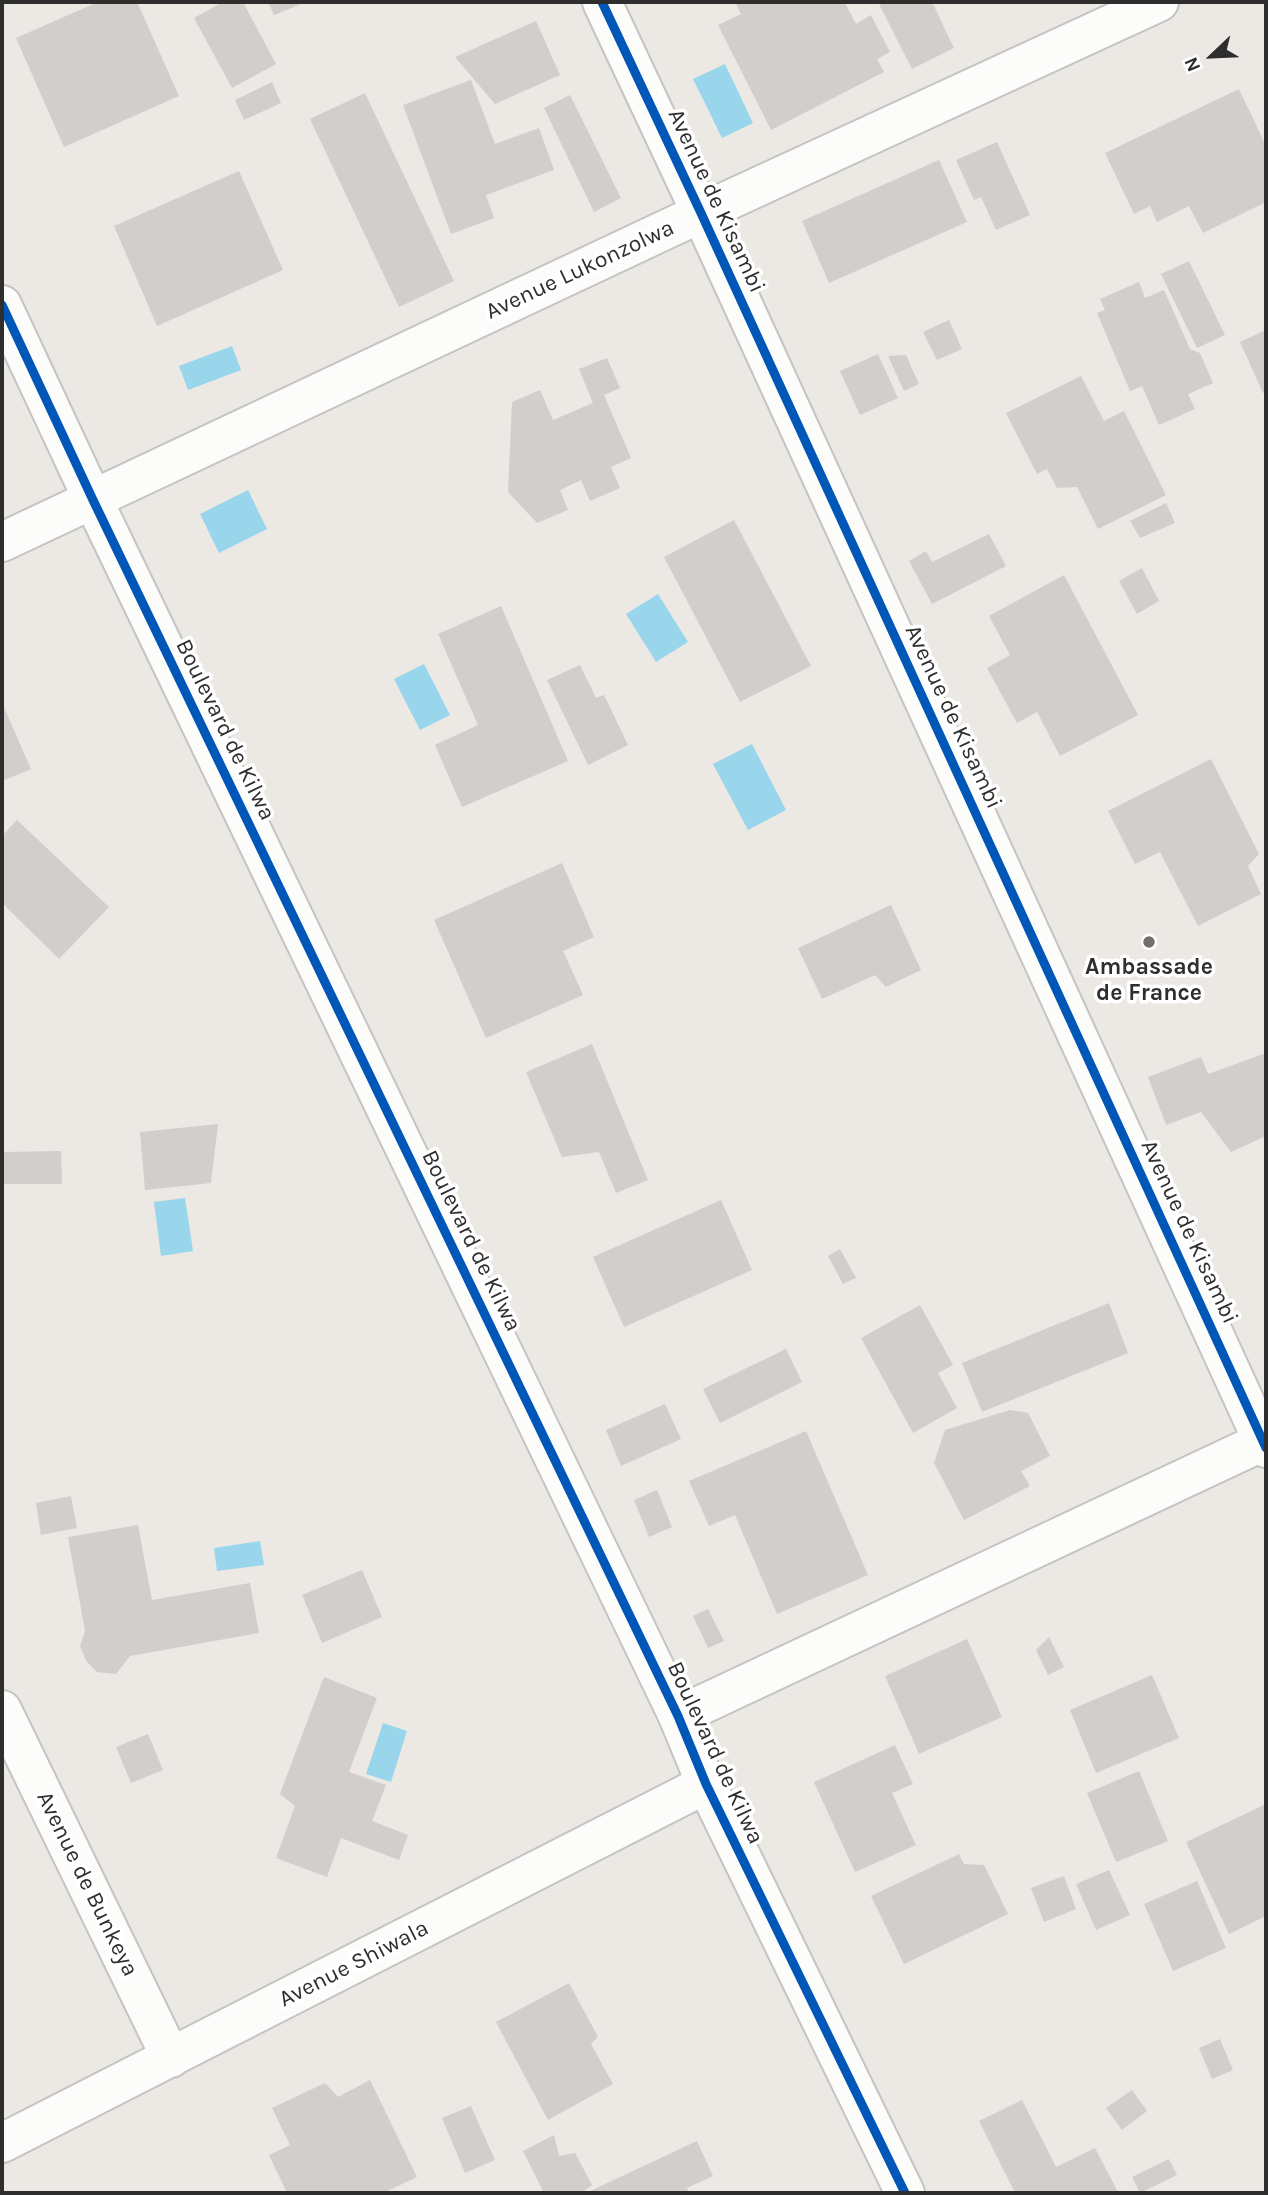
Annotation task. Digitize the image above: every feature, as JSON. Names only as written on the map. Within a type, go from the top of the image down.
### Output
[{"type":"street","name":"Avenue de Kisambi","points":[[602,2],[1265,1443]]},
{"type":"street","name":"Avenue Lukonzolwa","points":[[2,542],[701,213],[1159,2]]},
{"type":"street","name":"Boulevard de Kilwa","points":[[2,305],[93,500],[678,1716],[706,1784],[905,2193]]},
{"type":"street","points":[[678,1716],[1265,1443]]},
{"type":"street","name":"Avenue de Bunkeya","points":[[2,1710],[171,2058]]},
{"type":"street","name":"Avenue Shiwala","points":[[2,2143],[706,1784]]},
{"type":"water","points":[[725,64],[753,123],[722,138],[693,79]]},
{"type":"water","points":[[232,346],[241,370],[188,390],[179,366]]},
{"type":"water","points":[[248,490],[267,529],[219,553],[200,514]]},
{"type":"water","points":[[658,594],[688,642],[656,662],[626,614]]},
{"type":"water","points":[[424,664],[450,715],[420,730],[394,679]]},
{"type":"water","points":[[752,744],[786,810],[748,830],[713,764]]},
{"type":"water","points":[[185,1198],[193,1251],[161,1256],[154,1202]]},
{"type":"water","points":[[260,1541],[264,1565],[217,1571],[214,1548]]},
{"type":"water","points":[[383,1723],[407,1731],[391,1782],[366,1774]]},
{"type":"building","points":[[98,2],[137,2],[179,96],[64,147],[16,38]]},
{"type":"building","points":[[223,2],[243,2],[276,64],[232,88],[194,18]]},
{"type":"building","points":[[268,2],[306,2],[274,15]]},
{"type":"building","points":[[735,2],[845,3],[856,24],[871,15],[890,52],[877,59],[884,72],[771,130],[718,25],[741,14]]},
{"type":"building","points":[[878,2],[932,2],[954,48],[912,69]]},
{"type":"building","points":[[536,21],[560,75],[495,104],[455,57]]},
{"type":"building","points":[[471,80],[495,144],[539,128],[554,170],[486,195],[494,218],[451,234],[403,105]]},
{"type":"building","points":[[272,82],[281,103],[244,120],[235,100]]},
{"type":"building","points":[[1239,89],[1266,146],[1266,202],[1203,233],[1189,206],[1157,222],[1150,206],[1134,214],[1105,153]]},
{"type":"building","points":[[365,93],[454,281],[399,307],[310,119]]},
{"type":"building","points":[[570,95],[621,198],[594,212],[544,108]]},
{"type":"building","points":[[997,142],[1030,215],[996,230],[981,197],[974,200],[956,160]]},
{"type":"building","points":[[939,160],[967,222],[829,283],[802,221]]},
{"type":"building","points":[[239,171],[283,270],[157,326],[114,226]]},
{"type":"building","points":[[1189,261],[1225,335],[1197,348],[1161,274]]},
{"type":"building","points":[[1139,282],[1145,298],[1164,290],[1190,349],[1200,353],[1213,383],[1188,394],[1195,409],[1159,425],[1142,386],[1130,391],[1097,313],[1105,310],[1100,299]]},
{"type":"building","points":[[949,320],[962,349],[937,360],[923,332]]},
{"type":"building","points":[[1266,330],[1266,392],[1263,393],[1240,342]]},
{"type":"building","points":[[878,354],[898,398],[860,415],[840,371]]},
{"type":"building","points":[[906,355],[919,384],[904,391],[888,356]]},
{"type":"building","points":[[607,358],[620,388],[604,395],[631,458],[611,467],[620,488],[590,501],[581,480],[560,490],[568,510],[537,523],[508,492],[512,402],[540,390],[553,420],[593,403],[579,369]]},
{"type":"building","points":[[1081,376],[1104,421],[1124,411],[1166,495],[1098,529],[1077,487],[1057,488],[1047,469],[1037,474],[1006,413]]},
{"type":"building","points":[[1166,503],[1175,523],[1140,538],[1130,521]]},
{"type":"building","points":[[734,520],[811,666],[740,702],[664,557]]},
{"type":"building","points":[[989,534],[1006,566],[932,604],[909,561],[926,551],[932,562]]},
{"type":"building","points":[[1142,568],[1159,601],[1137,614],[1119,581]]},
{"type":"building","points":[[1064,575],[1138,715],[1060,756],[1037,712],[1017,723],[987,668],[1010,655],[989,616]]},
{"type":"building","points":[[501,606],[568,761],[462,807],[435,745],[478,725],[438,634]]},
{"type":"building","points":[[580,665],[596,698],[604,695],[628,745],[588,765],[547,680]]},
{"type":"building","points":[[2,703],[31,769],[2,781]]},
{"type":"building","points":[[1211,759],[1259,854],[1248,866],[1261,894],[1198,926],[1160,852],[1135,864],[1108,811]]},
{"type":"building","points":[[17,820],[109,907],[59,959],[2,903],[2,836]]},
{"type":"building","points":[[562,863],[594,937],[563,951],[583,995],[486,1038],[434,920]]},
{"type":"building","points":[[891,905],[921,970],[886,987],[875,975],[822,999],[798,948]]},
{"type":"building","points":[[592,1044],[648,1180],[616,1193],[599,1152],[562,1157],[526,1072]]},
{"type":"building","points":[[1266,1053],[1266,1136],[1231,1152],[1201,1112],[1166,1125],[1148,1077],[1201,1057],[1208,1074]]},
{"type":"building","points":[[218,1124],[211,1183],[145,1190],[140,1132]]},
{"type":"building","points":[[61,1151],[62,1184],[2,1184],[2,1152]]},
{"type":"building","points":[[721,1200],[752,1270],[624,1327],[593,1257]]},
{"type":"building","points":[[840,1249],[856,1278],[843,1284],[828,1256]]},
{"type":"building","points":[[1109,1303],[1128,1353],[982,1412],[962,1363]]},
{"type":"building","points":[[920,1305],[953,1365],[938,1373],[957,1408],[913,1433],[861,1338]]},
{"type":"building","points":[[786,1349],[802,1382],[720,1423],[703,1389]]},
{"type":"building","points":[[665,1404],[681,1439],[621,1466],[606,1430]]},
{"type":"building","points":[[1010,1410],[1028,1413],[1050,1456],[1021,1471],[1030,1486],[964,1520],[934,1463],[945,1430]]},
{"type":"building","points":[[806,1431],[868,1575],[777,1614],[735,1515],[709,1526],[689,1481]]},
{"type":"building","points":[[657,1490],[672,1527],[649,1537],[634,1500]]},
{"type":"building","points":[[71,1496],[77,1528],[41,1535],[36,1503]]},
{"type":"building","points":[[138,1525],[152,1600],[250,1583],[259,1633],[130,1656],[116,1674],[97,1672],[87,1662],[80,1646],[85,1631],[68,1537]]},
{"type":"building","points":[[362,1570],[382,1617],[322,1643],[302,1595]]},
{"type":"building","points":[[708,1609],[724,1641],[708,1648],[693,1616]]},
{"type":"building","points":[[1049,1637],[1064,1667],[1048,1675],[1036,1650]]},
{"type":"building","points":[[967,1639],[1002,1717],[919,1754],[885,1676]]},
{"type":"building","points":[[1152,1675],[1179,1738],[1096,1773],[1070,1710]]},
{"type":"building","points":[[324,1677],[377,1698],[349,1772],[386,1785],[372,1821],[408,1835],[399,1860],[341,1838],[327,1877],[276,1858],[295,1806],[280,1794]]},
{"type":"building","points":[[148,1734],[163,1770],[131,1783],[116,1747]]},
{"type":"building","points":[[895,1745],[913,1784],[892,1793],[916,1845],[855,1872],[814,1782]]},
{"type":"building","points":[[1139,1771],[1168,1841],[1116,1862],[1087,1793]]},
{"type":"building","points":[[1266,1804],[1266,1916],[1229,1934],[1186,1842]]},
{"type":"building","points":[[959,1854],[964,1864],[984,1865],[1008,1914],[904,1964],[871,1896]]},
{"type":"building","points":[[1109,1870],[1130,1915],[1096,1930],[1076,1884]]},
{"type":"building","points":[[1064,1876],[1076,1909],[1044,1922],[1031,1888]]},
{"type":"building","points":[[1197,1881],[1226,1948],[1173,1971],[1144,1904]]},
{"type":"building","points":[[569,1983],[598,2037],[591,2044],[613,2084],[548,2120],[496,2022]]},
{"type":"building","points":[[1220,2039],[1233,2070],[1212,2079],[1199,2048]]},
{"type":"building","points":[[370,2080],[417,2177],[383,2193],[287,2193],[269,2155],[290,2145],[272,2108],[325,2083],[338,2097]]},
{"type":"building","points":[[1132,2090],[1147,2111],[1122,2130],[1106,2108]]},
{"type":"building","points":[[1022,2100],[1056,2167],[1095,2148],[1118,2192],[1015,2193],[979,2121]]},
{"type":"building","points":[[471,2106],[495,2160],[465,2173],[442,2118]]},
{"type":"building","points":[[554,2135],[559,2156],[575,2153],[592,2185],[582,2193],[544,2193],[523,2151]]},
{"type":"building","points":[[697,2141],[713,2176],[687,2188],[689,2193],[586,2193]]},
{"type":"building","points":[[1169,2159],[1177,2175],[1140,2193],[1132,2177]]},
{"type":"cycle path","points":[[602,2],[1266,1448]]},
{"type":"cycle path","points":[[2,305],[93,500],[678,1716],[706,1784],[905,2193]]},
{"type":"place","name":"Ambassade de France","points":[[1149,942]]}]
